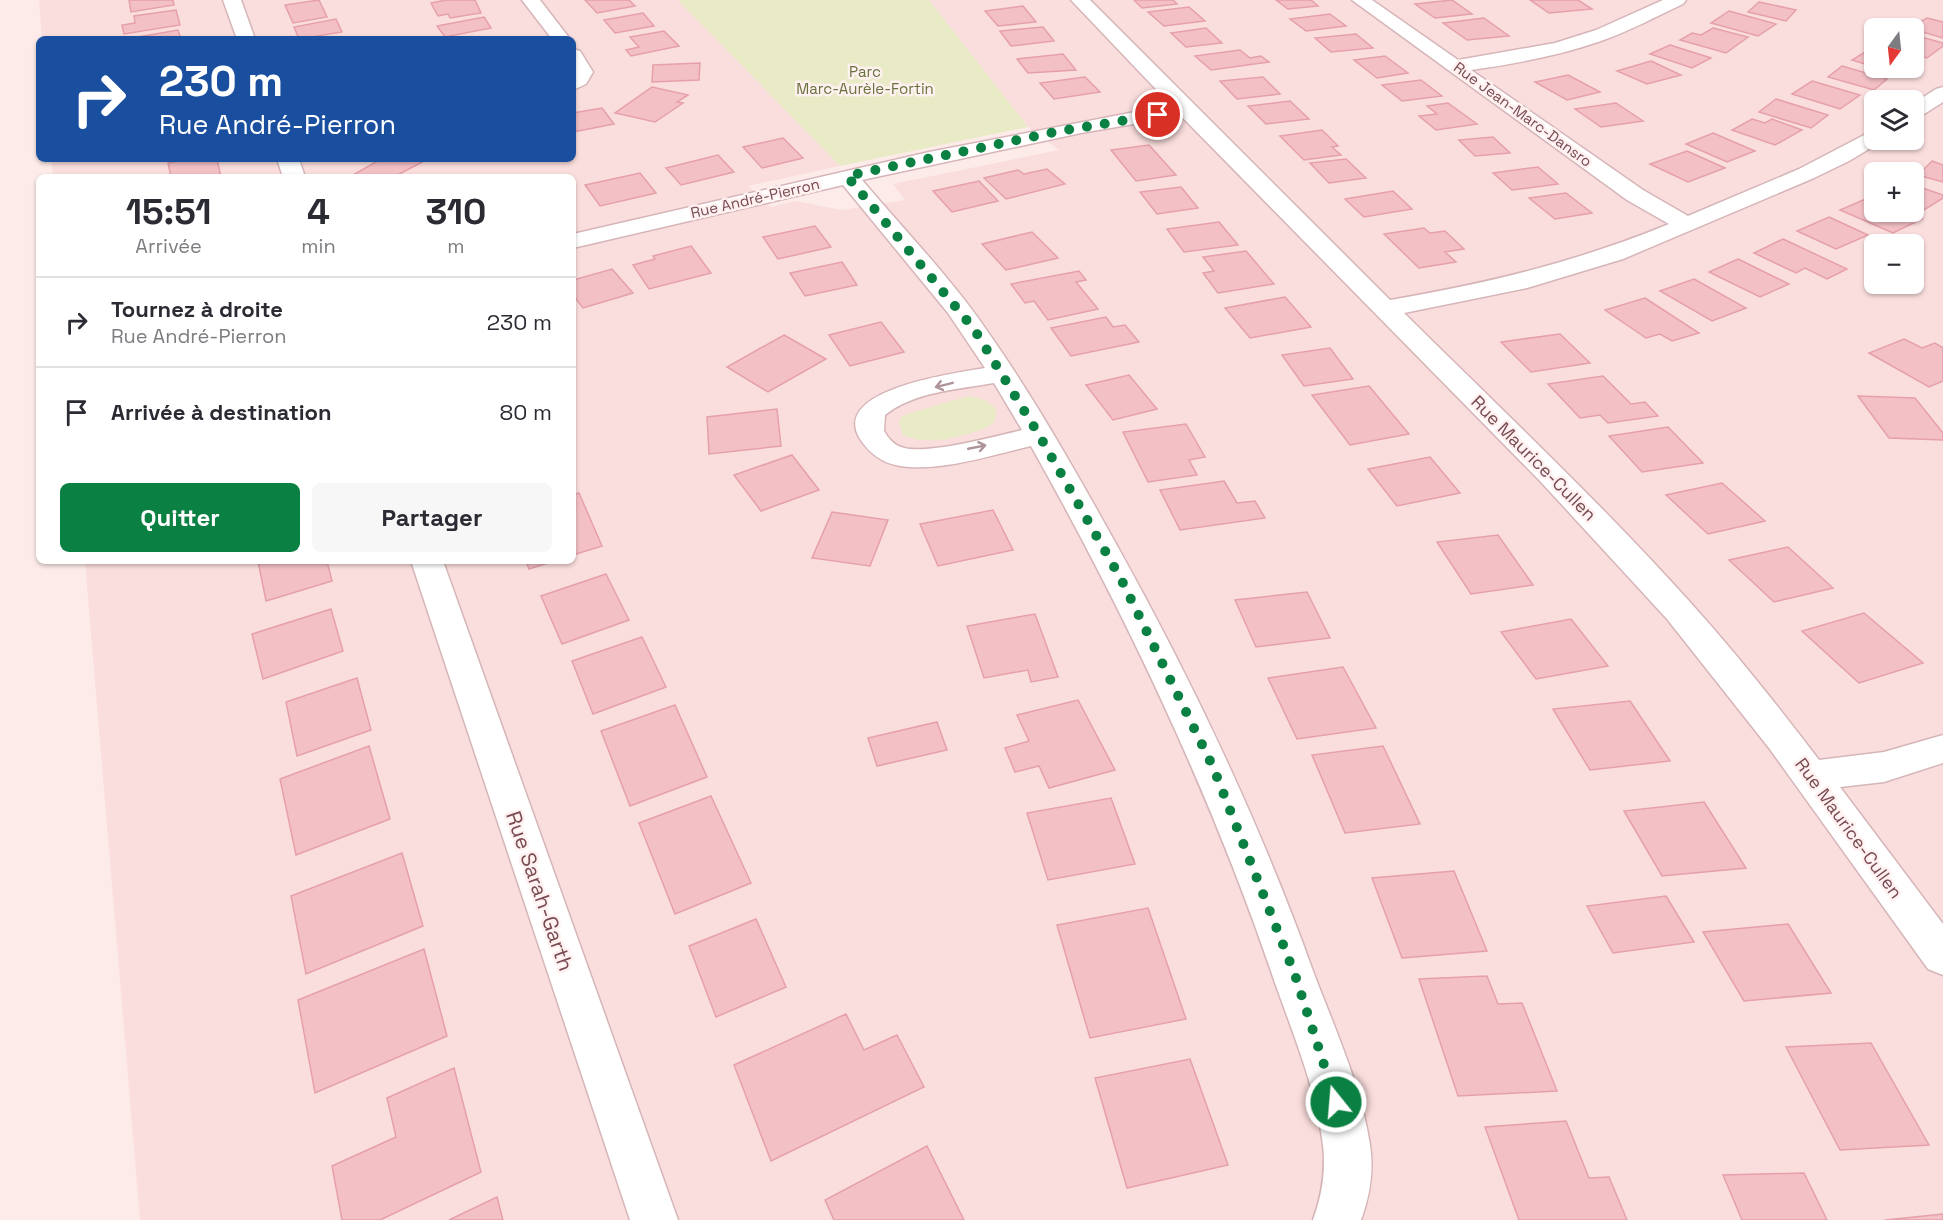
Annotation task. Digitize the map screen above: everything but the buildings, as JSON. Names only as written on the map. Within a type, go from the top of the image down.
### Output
[{"type":"street","points":[[232,0],[245,36]]},
{"type":"street","points":[[531,0],[559,36]]},
{"type":"street","name":"Rue Maurice-Cullen","points":[[1080,0],[1185,109],[1563,486],[1641,569],[1720,659],[1812,776],[1943,956]]},
{"type":"street","name":"Rue Jean-Marc-Dansro","points":[[1361,0],[1635,195],[1687,225]]},
{"type":"street","points":[[1639,0],[1668,4]]},
{"type":"street","points":[[1456,66],[1511,58],[1578,43],[1668,4]]},
{"type":"street","points":[[576,59],[583,72],[576,82]]},
{"type":"street","points":[[1924,105],[1943,93]]},
{"type":"street","name":"Rue André-Pierron","points":[[576,240],[847,176],[1071,129],[1185,109]]},
{"type":"street","points":[[1385,309],[1502,286],[1554,273],[1616,253],[1820,167],[1864,143]]},
{"type":"street","points":[[847,176],[974,329],[1039,435],[1121,579],[1213,767],[1295,975],[1345,1135],[1348,1182],[1346,1200],[1337,1220]]},
{"type":"street","points":[[1001,373],[933,388],[887,402],[872,413],[868,424],[870,431],[884,451],[907,458],[1039,435]]},
{"type":"street","name":"Rue Sarah-Garth","points":[[428,564],[654,1220]]},
{"type":"street","points":[[1812,776],[1884,767],[1943,748]]},
{"type":"shaded area","points":[[39,0],[678,0],[840,166],[748,186],[771,207],[795,201],[842,210],[905,200],[893,184],[1059,150],[1028,127],[929,0],[1943,0],[1943,1220],[140,1220],[85,564],[576,564],[576,174],[53,174],[52,162],[576,162],[576,36],[42,36]]},
{"type":"green space","name":"Parc Marc-Aurèle-Fortin","points":[[678,0],[929,0],[1028,127],[840,166]]},
{"type":"green space","points":[[969,396],[985,400],[996,409],[995,421],[988,427],[956,437],[933,440],[911,438],[902,434],[899,421],[904,415]]},
{"type":"route","points":[[1158,115],[1095,124],[847,176],[974,329],[1039,435],[1121,579],[1161,656],[1213,767],[1295,975],[1336,1102]]}]
